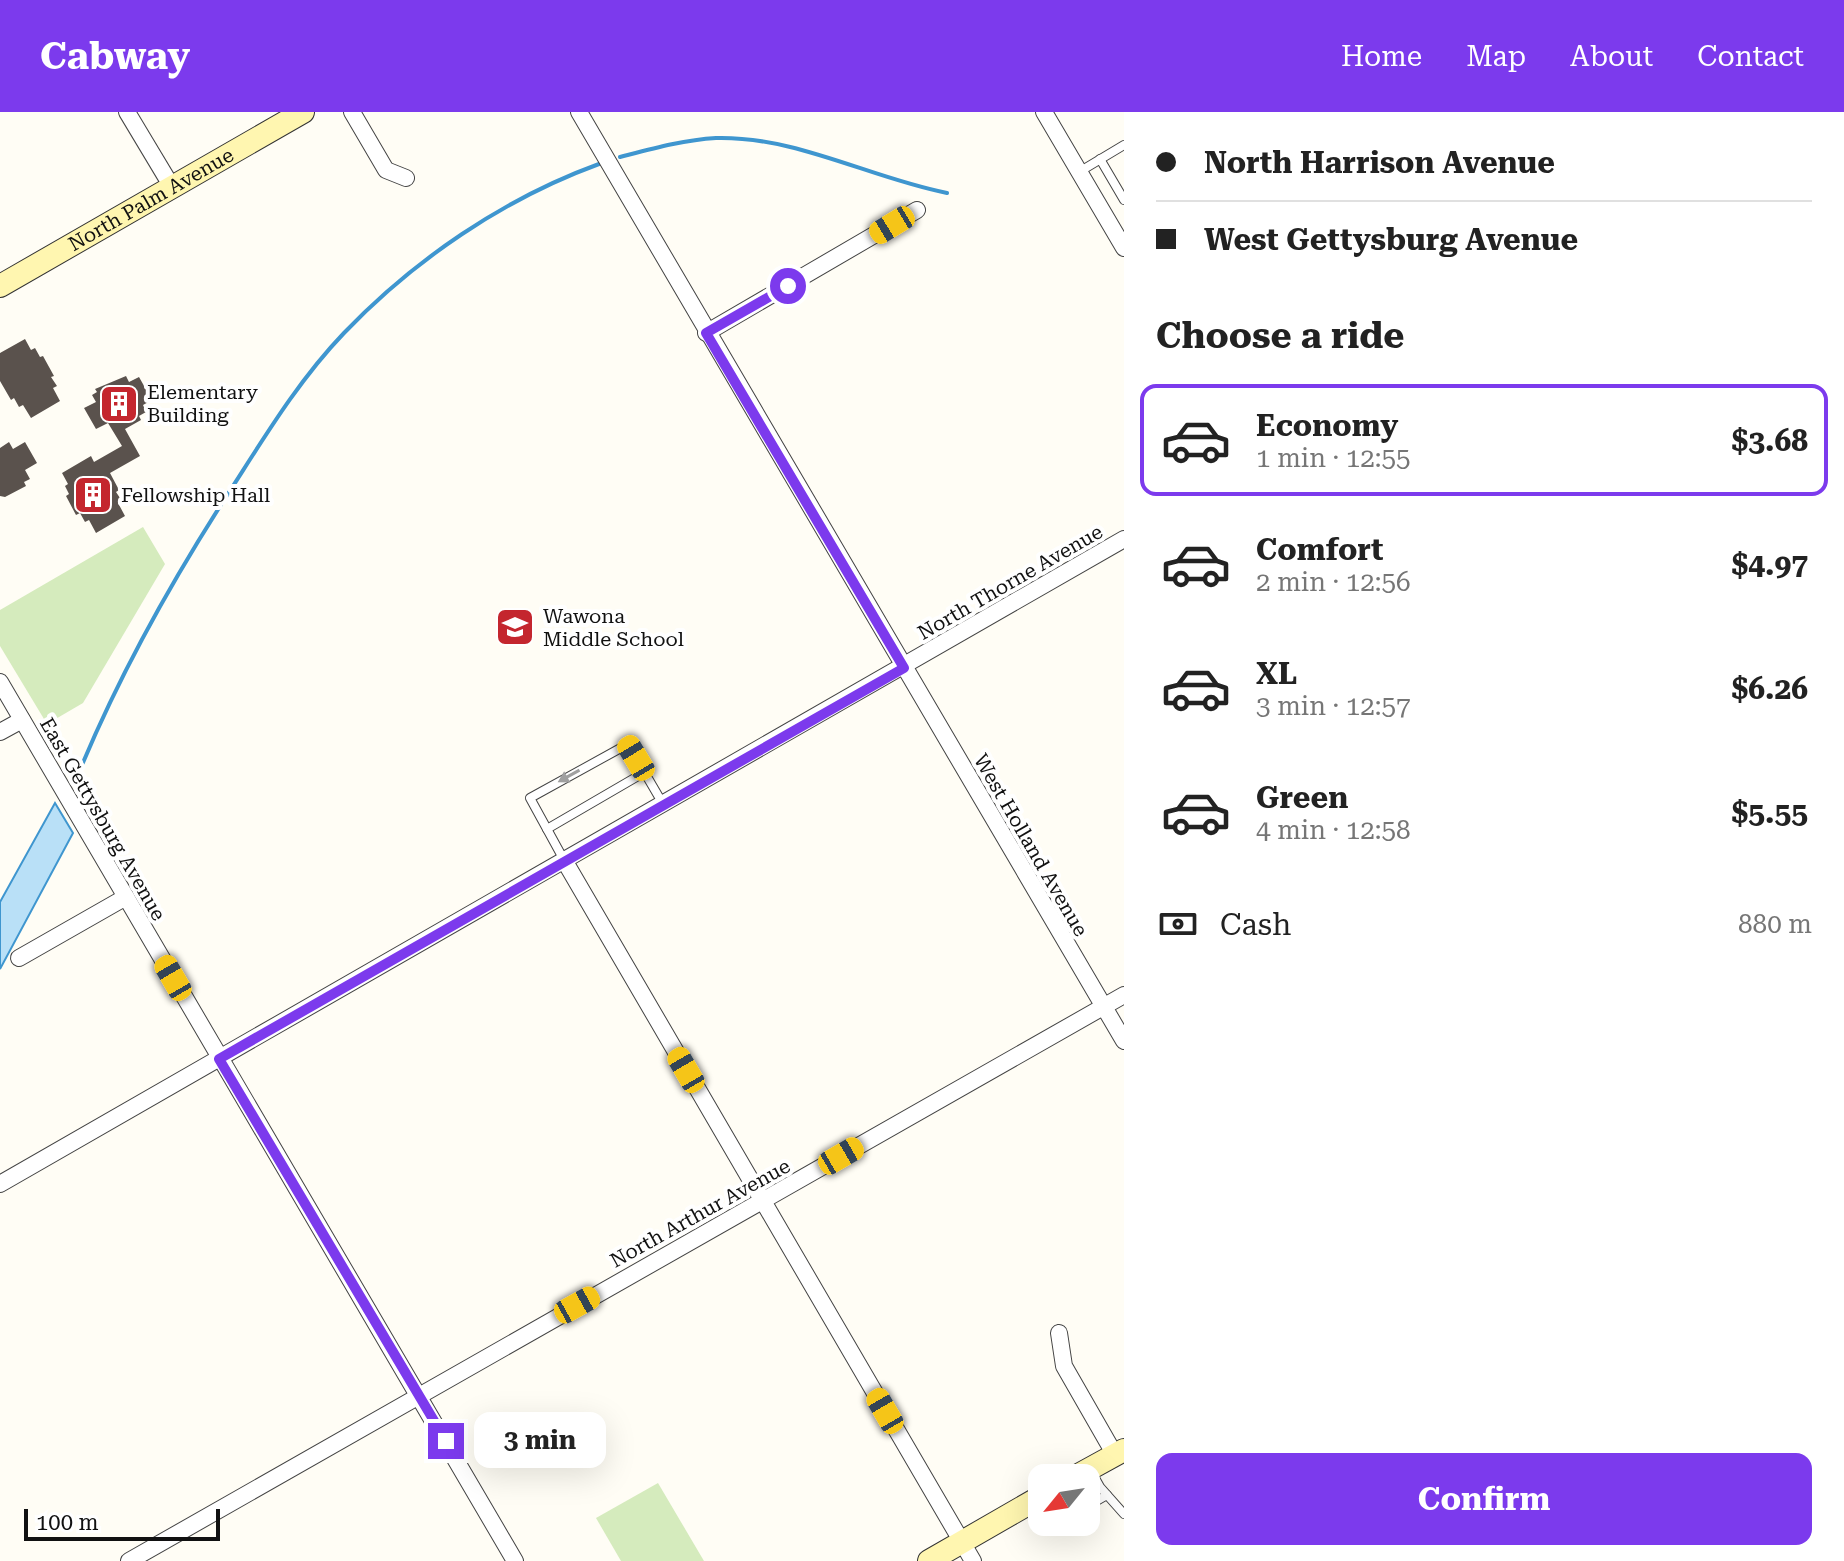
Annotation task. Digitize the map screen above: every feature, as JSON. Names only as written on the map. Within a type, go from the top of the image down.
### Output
[{"type":"main road","name":"North Palm Avenue","points":[[0,286],[303,112]]},
{"type":"main road","points":[[1098,1464],[1120,1452]]},
{"type":"main road","points":[[929,1561],[967,1552],[1028,1506]]},
{"type":"street","points":[[127,112],[172,187]]},
{"type":"street","points":[[352,112],[386,170],[406,178]]},
{"type":"street","name":"West Holland Avenue","points":[[579,112],[1124,1041]]},
{"type":"street","points":[[1044,112],[1079,172],[1119,227],[1124,248]]},
{"type":"street","points":[[706,333],[917,210]]},
{"type":"street","name":"North Thorne Avenue","points":[[0,1184],[1124,539]]},
{"type":"street","name":"East Gettysburg Avenue","points":[[0,682],[515,1561]]},
{"type":"street","points":[[0,732],[22,720]]},
{"type":"street","points":[[564,860],[967,1552]]},
{"type":"street","points":[[19,958],[126,897]]},
{"type":"street","name":"North Arthur Avenue","points":[[129,1561],[418,1393],[1124,995]]},
{"type":"street","points":[[1059,1333],[1064,1366],[1120,1452]]},
{"type":"lane","points":[[1079,172],[1124,145]]},
{"type":"lane","points":[[1100,159],[1124,200]]},
{"type":"lane","points":[[1114,184],[1124,178]]},
{"type":"lane","points":[[564,860],[530,798],[628,744],[663,804]]},
{"type":"lane","points":[[547,829],[645,772]]},
{"type":"lane","points":[[1100,1489],[1124,1514]]},
{"type":"lane","points":[[1100,1499],[1107,1495]]},
{"type":"green space","points":[[143,527],[165,564],[83,703],[47,724],[0,646],[0,610]]},
{"type":"green space","points":[[658,1483],[704,1561],[621,1561],[596,1518]]},
{"type":"water","points":[[55,803],[73,833],[0,969],[0,902]]},
{"type":"building","points":[[25,339],[31,350],[35,348],[40,357],[43,356],[54,376],[51,377],[57,386],[53,388],[60,401],[31,418],[23,405],[19,407],[14,398],[11,400],[0,381],[0,353]]},
{"type":"building","points":[[126,376],[129,382],[139,377],[152,400],[143,405],[146,412],[139,416],[141,420],[125,429],[140,456],[110,473],[119,490],[116,492],[122,501],[118,503],[125,516],[96,533],[89,520],[85,522],[80,513],[76,515],[66,496],[69,494],[65,486],[68,484],[62,473],[91,456],[94,462],[122,446],[108,423],[96,429],[84,408],[96,402],[92,395],[97,392],[95,389]]},
{"type":"building","points":[[9,442],[13,449],[25,442],[37,463],[25,470],[30,479],[24,482],[26,486],[5,497],[0,496],[0,448]]},
{"type":"waterway","points":[[620,157],[691,141],[746,139],[804,151],[947,193]]},
{"type":"waterway","points":[[77,777],[126,670],[183,567],[280,414],[327,352],[371,306],[462,234],[528,195],[599,164]]},
{"type":"place","name":"Elementary Building","points":[[119,404]]},
{"type":"place","name":"Fellowship Hall","points":[[93,495]]},
{"type":"place","name":"Wawona Middle School","points":[[515,627]]},
{"type":"route","points":[[446,1441],[219,1059],[904,668],[706,333],[788,286]]}]
